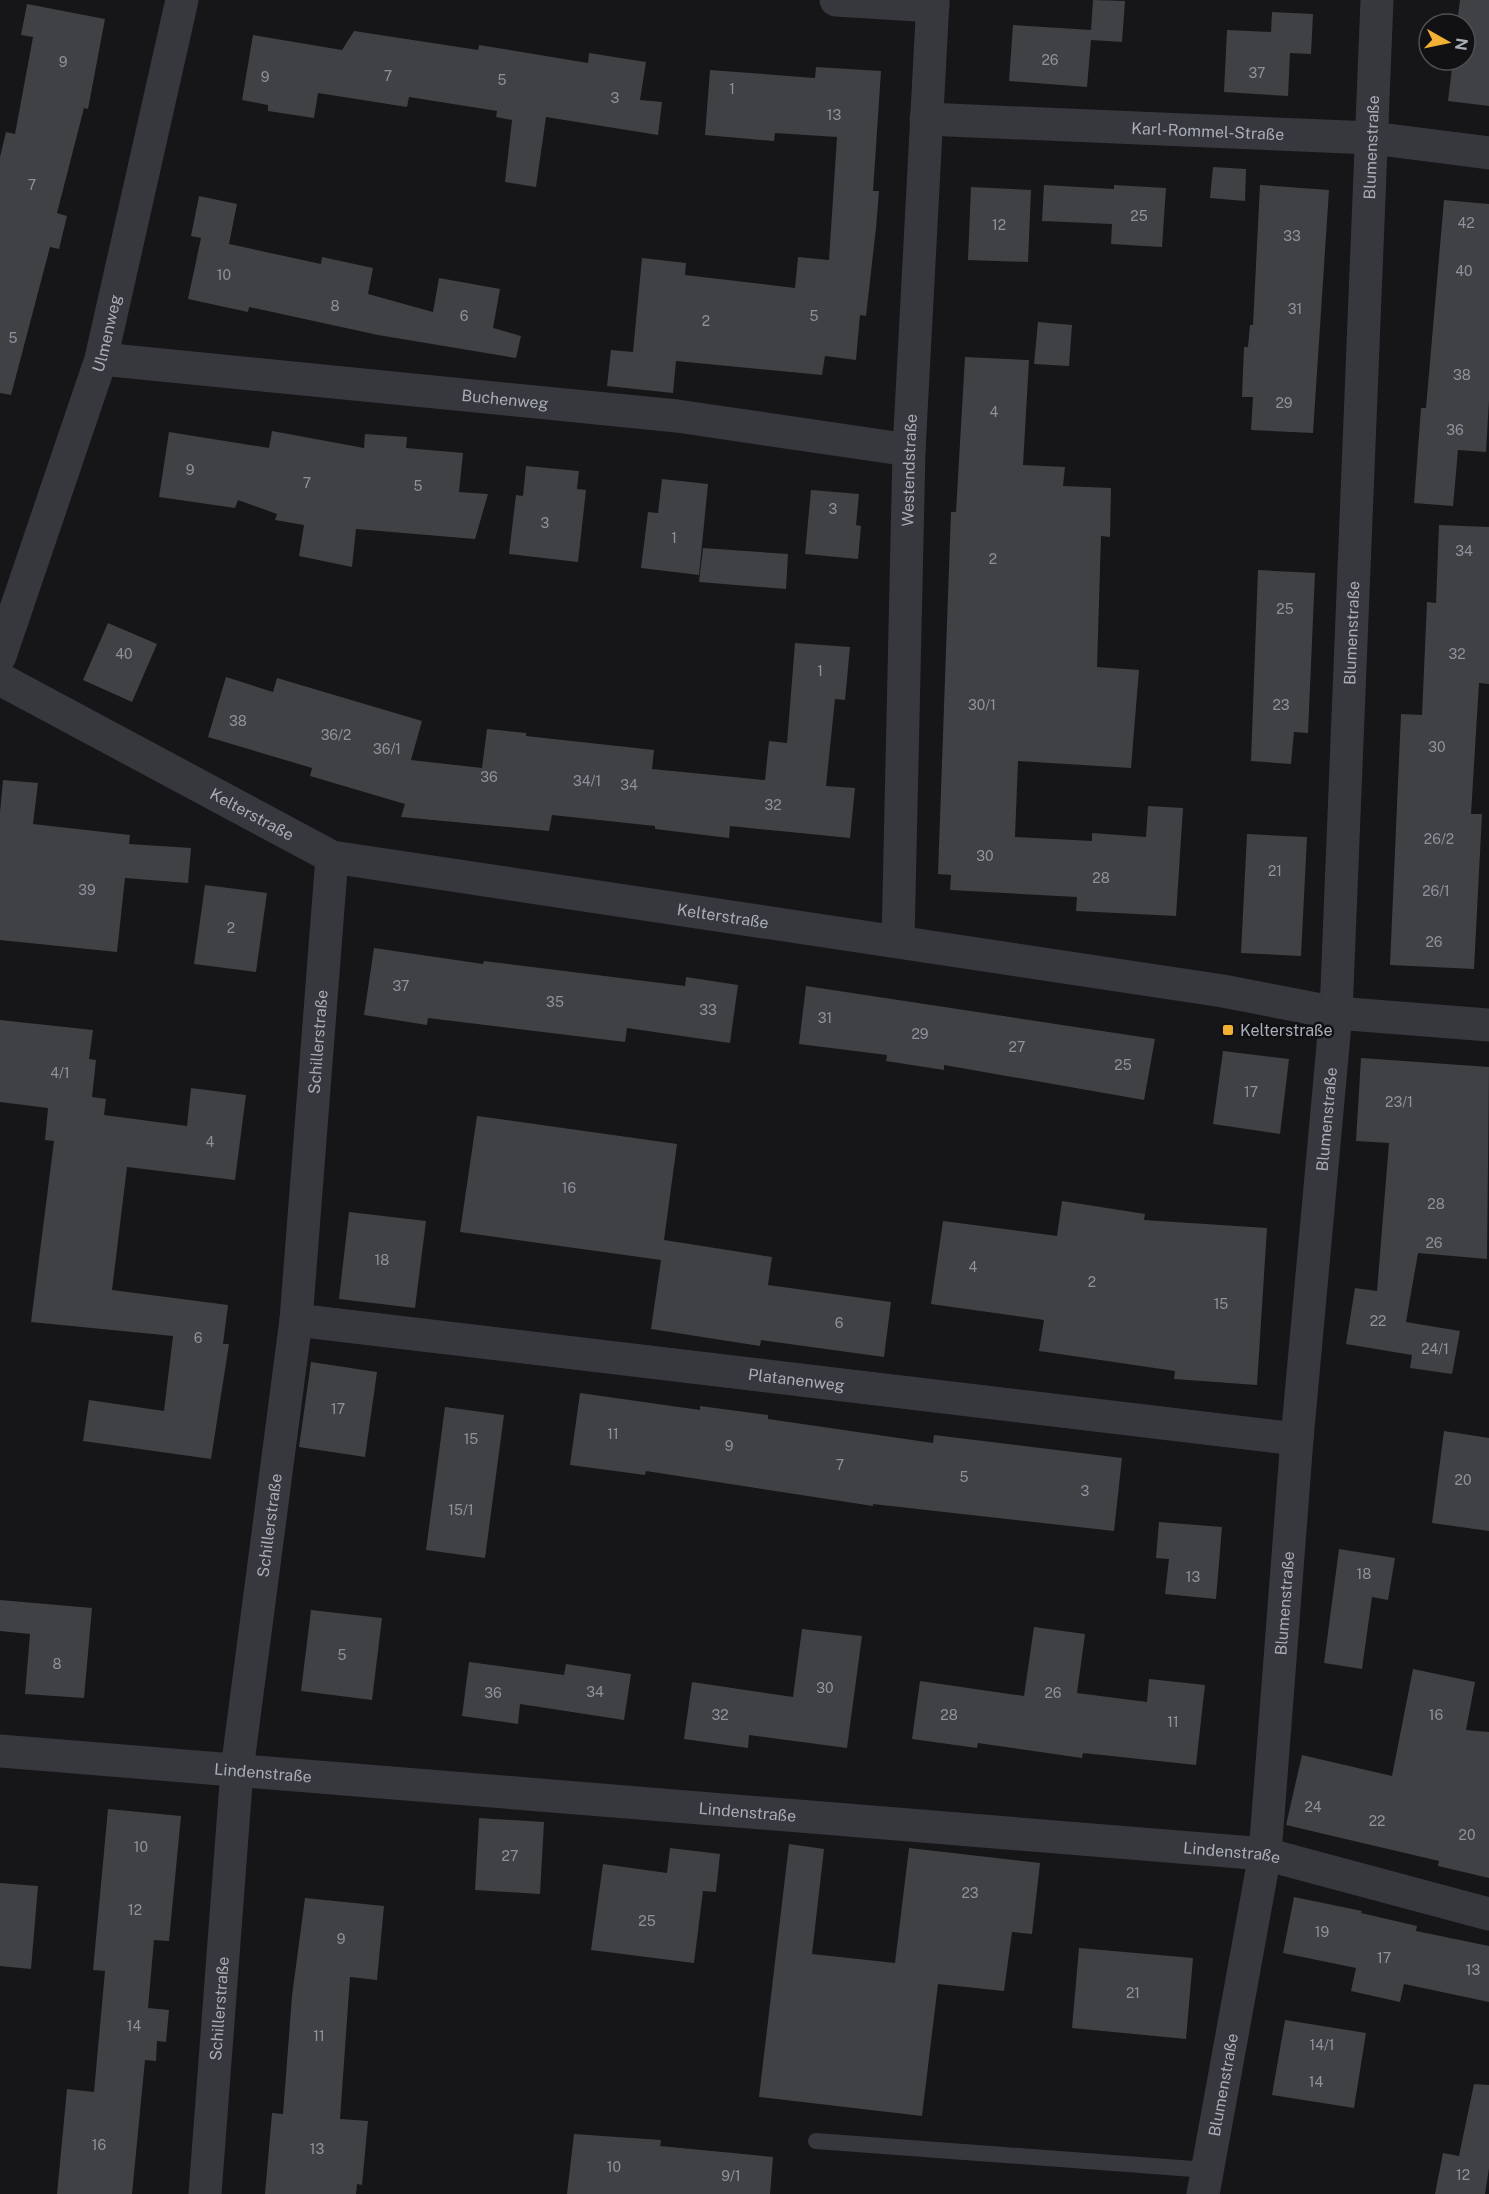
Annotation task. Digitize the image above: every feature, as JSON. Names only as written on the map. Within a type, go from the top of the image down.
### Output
[{"type":"street","name":"Ulmenweg","points":[[0,656],[101,359],[182,0]]},
{"type":"street","points":[[836,0],[933,3]]},
{"type":"street","name":"Blumenstraße","points":[[1205,2182],[1265,1854],[1297,1439],[1336,1013],[1377,0]]},
{"type":"street","name":"Westendstraße","points":[[898,942],[909,450],[933,3]]},
{"type":"street","name":"Karl-Rommel-Straße","points":[[926,119],[1372,138],[1489,153]]},
{"type":"street","name":"Buchenweg","points":[[101,359],[677,416],[909,450]]},
{"type":"street","name":"Kelterstraße","points":[[0,679],[332,857],[1223,991],[1336,1013],[1489,1025]]},
{"type":"street","name":"Schillerstraße","points":[[205,2194],[237,1770],[296,1320],[332,857]]},
{"type":"street","name":"Platanenweg","points":[[296,1320],[1297,1439]]},
{"type":"street","name":"Lindenstraße","points":[[0,1751],[1265,1854],[1489,1914]]},
{"type":"lane","points":[[816,2141],[1205,2182]]},
{"type":"building","points":[[1093,0],[1125,1],[1122,42],[1091,40],[1087,87],[1009,81],[1013,25],[1091,30]]},
{"type":"building","points":[[1460,0],[1489,0],[1489,106],[1448,101],[1452,72],[1477,72],[1477,12],[1458,12]]},
{"type":"building","points":[[27,4],[105,19],[88,109],[84,108],[57,213],[67,216],[59,249],[50,247],[11,395],[0,393],[0,157],[6,132],[15,134],[33,37],[21,35]]},
{"type":"building","points":[[1272,12],[1313,14],[1311,54],[1290,53],[1288,96],[1224,92],[1227,30],[1271,32]]},
{"type":"building","points":[[354,31],[478,50],[479,45],[588,63],[589,53],[646,62],[640,100],[662,102],[658,135],[546,117],[536,187],[505,182],[512,120],[496,117],[497,111],[409,97],[407,107],[318,93],[314,118],[268,111],[268,105],[242,100],[253,35],[342,50]]},
{"type":"building","points":[[816,67],[881,71],[873,191],[879,191],[876,228],[866,316],[860,315],[856,360],[825,356],[822,375],[676,361],[673,393],[607,386],[611,350],[633,352],[642,258],[686,263],[685,275],[795,288],[798,257],[829,260],[837,137],[775,133],[774,141],[705,135],[710,70],[815,78]]},
{"type":"building","points":[[1213,167],[1246,169],[1245,201],[1210,198]]},
{"type":"building","points":[[1044,185],[1114,189],[1114,185],[1166,188],[1162,247],[1111,244],[1112,224],[1042,221]]},
{"type":"building","points":[[1260,185],[1329,190],[1313,433],[1251,430],[1253,397],[1242,397],[1244,347],[1248,347],[1250,325],[1253,325]]},
{"type":"building","points":[[971,187],[1031,190],[1028,262],[968,260]]},
{"type":"building","points":[[199,196],[237,204],[229,244],[321,264],[322,257],[373,268],[368,294],[433,312],[439,278],[500,289],[493,328],[521,336],[516,358],[378,335],[249,307],[248,312],[188,299],[201,238],[191,236]]},
{"type":"building","points":[[1444,200],[1489,204],[1489,400],[1486,452],[1458,450],[1453,506],[1414,503],[1421,408],[1426,408]]},
{"type":"building","points":[[1038,322],[1072,325],[1069,366],[1034,364]]},
{"type":"building","points":[[965,357],[1029,360],[1023,465],[1065,467],[1063,486],[1111,488],[1110,537],[1101,536],[1097,667],[1139,670],[1131,768],[1018,761],[1015,837],[1092,841],[1092,833],[1146,837],[1148,806],[1183,808],[1176,916],[1076,911],[1077,897],[950,890],[951,875],[938,874],[951,512],[956,512]]},
{"type":"building","points":[[272,431],[364,448],[365,434],[407,437],[406,448],[463,453],[459,492],[488,494],[475,539],[356,529],[352,567],[299,556],[304,525],[275,520],[277,514],[238,500],[235,508],[159,497],[169,432],[269,448]]},
{"type":"building","points":[[526,466],[579,471],[577,489],[586,490],[578,562],[509,554],[516,495],[523,496]]},
{"type":"building","points":[[662,479],[708,484],[699,575],[641,568],[648,512],[658,513]]},
{"type":"building","points":[[811,490],[859,494],[856,525],[861,526],[858,559],[805,554]]},
{"type":"building","points":[[1439,525],[1489,527],[1489,684],[1479,683],[1471,814],[1482,814],[1474,969],[1390,965],[1401,714],[1422,715],[1427,602],[1436,603]]},
{"type":"building","points":[[703,548],[788,554],[786,589],[699,582]]},
{"type":"building","points":[[1258,570],[1315,573],[1308,733],[1294,732],[1291,764],[1251,761]]},
{"type":"building","points":[[108,623],[157,644],[132,702],[83,680]]},
{"type":"building","points":[[795,643],[850,647],[845,700],[835,699],[826,786],[855,788],[850,838],[730,826],[729,838],[655,829],[655,826],[552,815],[549,831],[401,817],[405,804],[310,776],[312,768],[208,737],[226,677],[273,692],[277,678],[422,721],[411,760],[482,768],[487,729],[526,733],[526,736],[654,750],[652,769],[765,780],[769,741],[787,743]]},
{"type":"building","points":[[3,780],[38,783],[33,824],[130,835],[129,844],[191,848],[188,883],[125,878],[117,952],[0,940],[0,813]]},
{"type":"building","points":[[1247,834],[1307,837],[1301,956],[1241,953]]},
{"type":"building","points":[[205,885],[267,893],[256,972],[194,964]]},
{"type":"building","points":[[374,948],[483,964],[484,961],[685,986],[686,977],[738,985],[730,1043],[627,1028],[625,1042],[428,1018],[427,1025],[364,1015]]},
{"type":"building","points":[[806,986],[1155,1039],[1144,1100],[944,1065],[944,1070],[886,1061],[887,1055],[799,1044]]},
{"type":"building","points":[[0,1020],[93,1030],[89,1059],[96,1060],[92,1097],[106,1099],[104,1115],[187,1126],[191,1088],[246,1095],[235,1180],[127,1167],[112,1290],[228,1305],[223,1344],[229,1344],[211,1459],[83,1441],[89,1400],[164,1411],[173,1336],[31,1322],[54,1141],[45,1140],[48,1108],[0,1102]]},
{"type":"building","points":[[1223,1051],[1289,1059],[1280,1134],[1213,1124]]},
{"type":"building","points":[[1361,1058],[1489,1067],[1487,1259],[1418,1253],[1406,1322],[1460,1331],[1452,1374],[1410,1368],[1412,1355],[1346,1344],[1355,1288],[1377,1291],[1389,1143],[1356,1141]]},
{"type":"building","points":[[477,1116],[677,1144],[664,1240],[772,1257],[768,1285],[891,1302],[884,1357],[761,1340],[760,1346],[651,1329],[661,1260],[460,1232]]},
{"type":"building","points":[[1062,1201],[1145,1214],[1144,1220],[1267,1228],[1257,1385],[1174,1379],[1175,1371],[1039,1351],[1044,1320],[931,1304],[943,1221],[1057,1236]]},
{"type":"building","points":[[349,1212],[426,1221],[415,1308],[339,1299]]},
{"type":"building","points":[[311,1362],[377,1372],[365,1457],[299,1447]]},
{"type":"building","points":[[580,1393],[700,1410],[700,1406],[768,1415],[768,1419],[933,1443],[934,1435],[1122,1458],[1114,1531],[873,1504],[873,1506],[646,1471],[645,1475],[570,1465]]},
{"type":"building","points":[[445,1407],[504,1415],[485,1558],[426,1550]]},
{"type":"building","points":[[1444,1431],[1489,1438],[1489,1531],[1432,1523]]},
{"type":"building","points":[[1159,1522],[1222,1527],[1216,1599],[1165,1594],[1169,1559],[1156,1558]]},
{"type":"building","points":[[1339,1549],[1395,1558],[1388,1600],[1372,1597],[1362,1669],[1324,1663]]},
{"type":"building","points":[[0,1600],[92,1608],[84,1698],[25,1694],[30,1634],[0,1631]]},
{"type":"building","points":[[311,1610],[382,1618],[372,1700],[301,1691]]},
{"type":"building","points":[[1034,1627],[1085,1634],[1077,1693],[1147,1702],[1149,1679],[1205,1685],[1196,1765],[1083,1753],[1082,1758],[978,1743],[977,1748],[912,1739],[920,1681],[1024,1696]]},
{"type":"building","points":[[802,1629],[862,1636],[847,1748],[749,1735],[748,1748],[684,1739],[692,1682],[793,1697]]},
{"type":"building","points":[[469,1662],[564,1675],[566,1664],[631,1674],[624,1720],[520,1704],[518,1724],[462,1716]]},
{"type":"building","points":[[1413,1669],[1475,1682],[1466,1730],[1489,1732],[1489,1878],[1438,1866],[1439,1861],[1286,1825],[1302,1755],[1392,1776]]},
{"type":"building","points":[[108,1809],[181,1816],[169,1941],[154,1940],[148,2008],[169,2010],[166,2042],[157,2041],[156,2061],[145,2060],[132,2194],[57,2194],[67,2089],[94,2092],[105,1971],[93,1970]]},
{"type":"building","points":[[479,1818],[544,1822],[540,1894],[475,1890]]},
{"type":"building","points":[[789,1844],[824,1849],[812,1954],[895,1963],[909,1848],[1040,1863],[1032,1934],[1012,1932],[1004,1991],[938,1984],[922,2116],[759,2097]]},
{"type":"building","points":[[670,1848],[720,1854],[716,1892],[703,1891],[694,1963],[591,1950],[603,1864],[667,1873]]},
{"type":"building","points":[[0,1883],[38,1886],[31,1969],[0,1966]]},
{"type":"building","points":[[1294,1897],[1362,1911],[1361,1913],[1417,1926],[1416,1931],[1489,1946],[1489,2002],[1404,1984],[1400,2002],[1351,1991],[1356,1968],[1283,1953]]},
{"type":"building","points":[[305,1898],[384,1906],[377,1980],[350,1977],[340,2119],[368,2121],[362,2185],[357,2184],[356,2194],[265,2194],[272,2113],[283,2114],[292,1996]]},
{"type":"building","points":[[1079,1948],[1193,1958],[1186,2039],[1072,2028]]},
{"type":"building","points":[[1285,2020],[1366,2033],[1354,2108],[1272,2095]]},
{"type":"building","points":[[1474,2084],[1489,2085],[1489,2168],[1485,2194],[1435,2194],[1443,2153],[1459,2156]]},
{"type":"building","points":[[574,2134],[661,2140],[660,2146],[773,2157],[770,2194],[567,2194]]},
{"type":"place","name":"Kelterstraße","points":[[1228,1030]]}]
